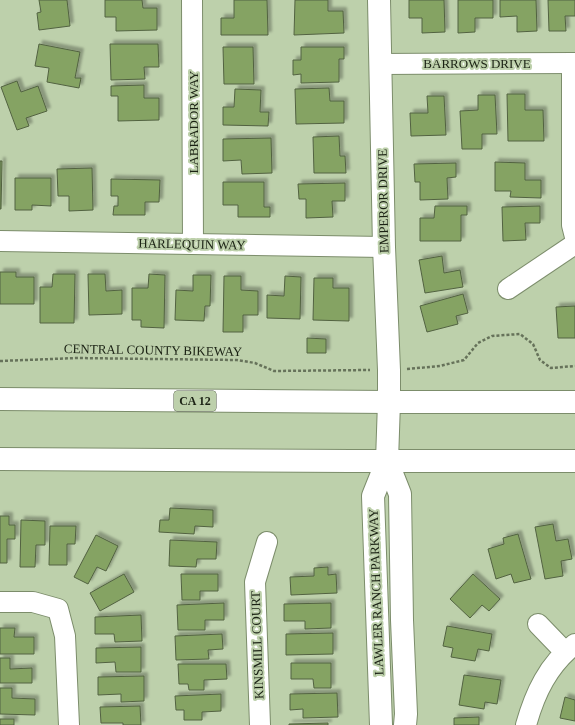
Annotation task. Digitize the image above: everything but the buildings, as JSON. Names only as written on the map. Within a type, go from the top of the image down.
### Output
[{"type":"main road","name":"EMPEROR DRIVE","points":[[379,0],[389,402]]},
{"type":"main road","name":"CA 12","points":[[0,399],[575,402]]},
{"type":"main road","name":"LAWLER RANCH PARKWAY","points":[[381,725],[373,496],[387,461],[389,402]]},
{"type":"main road","points":[[0,459],[575,461]]},
{"type":"main road","name":"LAWLER RANCH PARKWAY","points":[[387,461],[400,494],[402,620],[406,714],[405,725]]},
{"type":"street","name":"LABRADOR WAY","points":[[192,0],[193,244]]},
{"type":"street","name":"BARROWS DRIVE","points":[[380,64],[573,63]]},
{"type":"street","points":[[573,63],[572,225],[575,237]]},
{"type":"street","name":"HARLEQUIN WAY","points":[[0,241],[384,247]]},
{"type":"street","points":[[508,289],[575,244]]},
{"type":"street","name":"KINSMILL COURT","points":[[260,725],[255,582],[267,542]]},
{"type":"street","points":[[0,602],[33,602],[58,609],[65,636],[69,725]]},
{"type":"street","points":[[526,725],[532,703],[544,679],[570,648],[538,624]]},
{"type":"path","points":[[417,369],[440,366],[464,360],[478,343],[492,336],[520,334],[533,344],[540,360],[552,368],[575,366]]},
{"type":"path","name":"CENTRAL COUNTY BIKEWAY","points":[[0,361],[77,358],[237,360],[255,363],[274,370],[351,371]]}]
